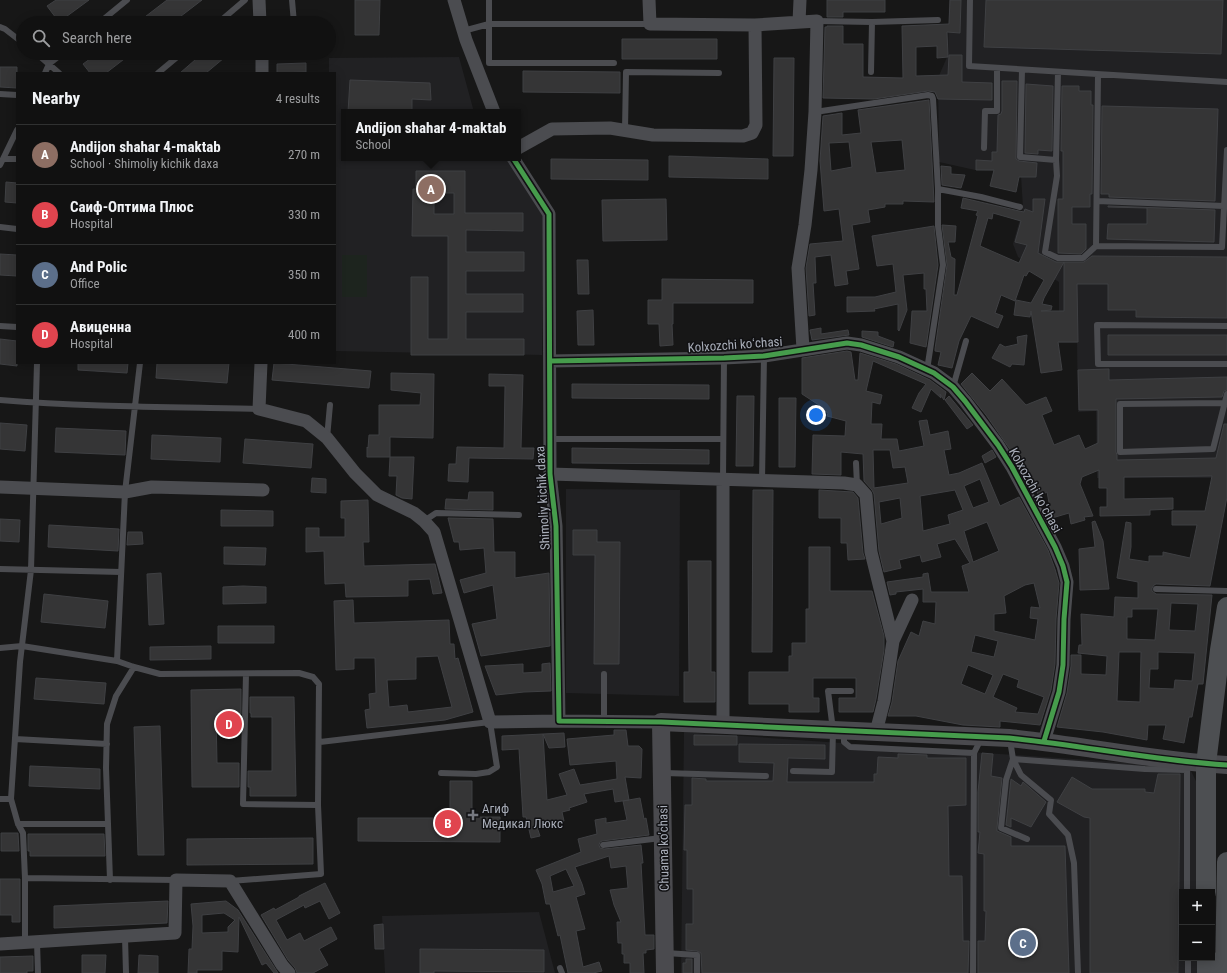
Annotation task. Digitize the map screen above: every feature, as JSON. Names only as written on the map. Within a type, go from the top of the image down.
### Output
[{"type":"main road","points":[[1206,889],[1206,764],[1220,650],[1227,607]]},
{"type":"main road","points":[[1225,973],[1227,862]]},
{"type":"main road","points":[[1207,961],[1207,973]]},
{"type":"street","points":[[258,0],[259,16]]},
{"type":"street","points":[[454,0],[463,31],[483,66],[493,109]]},
{"type":"street","points":[[649,0],[650,24],[755,25],[817,21],[815,112],[811,170],[805,225],[798,268],[803,349]]},
{"type":"street","points":[[800,0],[800,22]]},
{"type":"street","points":[[521,146],[552,129],[610,128],[653,135],[743,136],[752,133],[756,125],[755,25]]},
{"type":"street","points":[[262,60],[262,72]]},
{"type":"street","name":"Shimoliy kichik daxa","points":[[515,161],[549,214],[550,474],[556,526],[559,721]]},
{"type":"street","name":"Kolxozchi koʻchasi","points":[[550,361],[764,356],[847,343],[861,344],[899,356],[934,373],[953,387],[998,445],[1012,467],[1055,547],[1063,566],[1067,582],[1063,665],[1059,692],[1044,741]]},
{"type":"street","points":[[261,364],[259,409],[306,421],[327,438],[355,473],[377,495],[414,513],[434,532],[490,722],[661,722],[1009,738],[1044,741],[1124,754],[1206,764],[1227,765]]},
{"type":"street","points":[[550,474],[844,483],[856,485],[866,495],[871,552],[893,641]]},
{"type":"street","points":[[723,480],[723,725]]},
{"type":"street","points":[[0,487],[125,492],[152,487],[263,490]]},
{"type":"street","points":[[876,732],[884,702],[893,641],[912,600]]},
{"type":"street","name":"Chuama ko'chasi","points":[[661,722],[665,973]]},
{"type":"street","points":[[0,944],[175,934],[176,880],[230,881],[282,965],[289,973]]},
{"type":"lane","points":[[107,16],[126,0]]},
{"type":"lane","points":[[226,16],[245,0]]},
{"type":"lane","points":[[292,0],[293,16]]},
{"type":"lane","points":[[489,0],[489,24],[483,66],[614,63]]},
{"type":"lane","points":[[970,0],[969,66],[1227,82]]},
{"type":"lane","points":[[817,21],[872,22],[938,20]]},
{"type":"lane","points":[[871,72],[872,22]]},
{"type":"lane","points":[[463,31],[489,24],[650,24]]},
{"type":"lane","points":[[0,27],[5,28],[16,37]]},
{"type":"lane","points":[[44,60],[58,72]]},
{"type":"lane","points":[[45,72],[49,64],[54,60]]},
{"type":"lane","points":[[159,72],[174,60]]},
{"type":"lane","points":[[984,148],[985,110],[997,110],[998,69]]},
{"type":"lane","points":[[1022,70],[1020,157],[1056,160]]},
{"type":"lane","points":[[625,130],[626,72],[719,73]]},
{"type":"lane","points":[[1058,72],[1057,176],[1045,252],[1058,258],[1083,258],[1096,246],[1222,247],[1227,150]]},
{"type":"lane","points":[[1096,246],[1098,75]]},
{"type":"lane","points":[[0,94],[16,95]]},
{"type":"lane","points":[[815,112],[928,95],[932,96],[938,189],[938,226],[944,264],[927,370]]},
{"type":"lane","points":[[0,166],[16,132]]},
{"type":"lane","points":[[3,159],[16,159]]},
{"type":"lane","points":[[938,189],[981,197],[1020,207]]},
{"type":"lane","points":[[1096,200],[1224,206]]},
{"type":"lane","points":[[0,226],[16,229]]},
{"type":"lane","points":[[1227,326],[1097,325],[1098,364],[1227,364]]},
{"type":"lane","points":[[0,326],[16,327]]},
{"type":"lane","points":[[953,387],[966,341]]},
{"type":"lane","points":[[762,481],[764,356]]},
{"type":"lane","points":[[723,480],[724,358]]},
{"type":"lane","points":[[37,364],[31,570],[22,646],[11,799],[18,824],[23,833],[25,878],[31,942],[38,973]]},
{"type":"lane","points":[[117,661],[125,492],[140,364]]},
{"type":"lane","points":[[1225,403],[1120,404],[1120,452],[1213,450],[1225,403],[1227,394]]},
{"type":"lane","points":[[0,400],[135,407],[259,409]]},
{"type":"lane","points":[[327,438],[330,405]]},
{"type":"lane","points":[[550,438],[723,439]]},
{"type":"lane","points":[[856,463],[856,485]]},
{"type":"lane","points":[[424,521],[436,513],[519,515]]},
{"type":"lane","points":[[0,569],[121,572]]},
{"type":"lane","points":[[1156,588],[1227,591]]},
{"type":"lane","points":[[0,648],[22,646],[117,661],[160,674],[299,673],[312,677],[319,684],[320,742],[318,805],[321,874],[230,881]]},
{"type":"lane","points":[[110,880],[106,768],[107,724],[116,696],[134,667]]},
{"type":"lane","points":[[246,674],[243,804],[318,805]]},
{"type":"lane","points":[[604,674],[604,721]]},
{"type":"lane","points":[[851,691],[828,691],[838,730],[844,742],[850,747],[974,752]]},
{"type":"lane","points":[[320,742],[490,722],[497,767],[489,772],[476,774],[441,773]]},
{"type":"lane","points":[[793,771],[832,772],[838,730]]},
{"type":"lane","points":[[973,973],[974,752],[983,737]]},
{"type":"lane","points":[[1009,738],[1013,758],[1021,775],[1051,800],[1049,814],[1068,835],[1074,863],[1078,973]]},
{"type":"lane","points":[[15,739],[107,744]]},
{"type":"lane","points":[[1013,758],[1006,780],[1001,828],[1027,839]]},
{"type":"lane","points":[[1013,758],[1145,769],[1187,770],[1187,889]]},
{"type":"lane","points":[[663,773],[766,776]]},
{"type":"lane","points":[[0,799],[11,799]]},
{"type":"lane","points":[[18,824],[108,824]]},
{"type":"lane","points":[[603,846],[663,838]]},
{"type":"lane","points":[[25,878],[176,880]]},
{"type":"lane","points":[[125,937],[126,973]]},
{"type":"lane","points":[[665,953],[697,955],[697,973]]},
{"type":"lane","points":[[1188,961],[1188,973]]},
{"type":"shaded area","points":[[949,0],[1227,0],[1227,482],[1211,478],[1097,478],[1096,411],[1078,412],[1077,343],[1059,343],[1059,282],[1018,257],[1013,244],[1023,208],[1021,176],[1016,172],[975,170],[939,162],[938,78],[948,55]]},
{"type":"shaded area","points":[[459,57],[473,109],[341,109],[341,161],[509,161],[544,217],[542,355],[336,351],[336,72],[329,72],[329,60],[336,60],[336,58]]},
{"type":"shaded area","points":[[342,255],[367,255],[367,297],[342,297]]},
{"type":"shaded area","points":[[566,489],[680,490],[679,696],[566,693]]},
{"type":"shaded area","points":[[684,732],[1189,767],[1197,783],[1198,889],[1179,889],[1179,961],[1198,961],[1199,973],[681,973]]},
{"type":"shaded area","points":[[539,912],[555,973],[385,973],[382,916]]},
{"type":"building","points":[[56,0],[89,0],[67,16],[54,16],[47,6]]},
{"type":"building","points":[[167,0],[202,0],[181,16],[146,16]]},
{"type":"building","points":[[355,0],[380,0],[379,35],[355,35]]},
{"type":"building","points":[[827,0],[885,0],[885,12],[843,12],[843,17],[827,17]]},
{"type":"building","points":[[950,0],[961,0],[960,33],[947,32],[948,57],[937,58],[937,46],[916,47],[916,76],[948,75],[949,55],[962,55],[962,82],[992,83],[992,100],[938,99],[935,92],[928,91],[874,99],[823,98],[825,27],[843,26],[843,44],[863,44],[863,77],[903,78],[902,26],[949,24]]},
{"type":"building","points":[[986,0],[1223,0],[1221,54],[984,47]]},
{"type":"building","points":[[622,39],[717,39],[717,59],[622,59]]},
{"type":"building","points":[[774,58],[794,58],[793,156],[773,156]]},
{"type":"building","points":[[88,60],[123,60],[107,72],[89,72],[83,64]]},
{"type":"building","points":[[195,60],[222,60],[207,72],[181,72]]},
{"type":"building","points":[[306,63],[306,72],[277,72],[277,64]]},
{"type":"building","points":[[0,67],[17,67],[16,88],[0,87]]},
{"type":"building","points":[[523,71],[620,72],[620,93],[523,92]]},
{"type":"building","points":[[350,80],[430,83],[431,100],[412,99],[412,109],[348,109]]},
{"type":"building","points":[[1002,81],[1017,81],[1016,159],[1019,161],[1037,163],[1036,177],[1019,177],[1016,192],[990,186],[994,170],[976,170],[976,160],[992,161],[992,152],[997,152],[998,115],[1001,114],[1002,111]]},
{"type":"building","points":[[1026,84],[1053,86],[1052,151],[1038,150],[1038,154],[1025,153]]},
{"type":"building","points":[[1062,86],[1079,86],[1079,91],[1091,91],[1091,105],[1093,105],[1092,194],[1090,194],[1090,207],[1072,207],[1072,224],[1086,224],[1086,249],[1081,254],[1058,253],[1058,199],[1063,199],[1063,151],[1061,151]]},
{"type":"building","points":[[929,100],[934,202],[903,201],[903,204],[885,204],[885,207],[868,210],[870,222],[852,225],[859,269],[846,271],[848,284],[835,286],[831,255],[815,257],[816,283],[813,283],[815,315],[809,316],[806,268],[810,244],[843,241],[839,209],[824,211],[820,161],[823,116],[842,113],[842,135],[861,133],[858,110]],"holes":[[[902,140],[905,170],[876,173],[871,142]],[[849,142],[852,167],[831,171],[829,143]]]},
{"type":"building","points":[[1102,106],[1218,109],[1215,201],[1109,197],[1109,194],[1101,194]]},
{"type":"building","points":[[669,156],[768,159],[768,179],[669,177]]},
{"type":"building","points":[[551,159],[648,160],[648,180],[551,179]]},
{"type":"building","points":[[941,166],[951,167],[951,174],[965,175],[961,188],[942,185]]},
{"type":"building","points":[[416,171],[465,171],[465,213],[523,213],[523,231],[466,230],[466,252],[524,252],[524,271],[466,271],[466,294],[523,294],[523,312],[466,312],[466,339],[524,339],[524,355],[411,355],[411,277],[428,277],[428,339],[448,339],[448,236],[412,236],[413,189],[416,189]],"holes":[[[434,193],[454,193],[454,214],[434,214]]]},
{"type":"building","points":[[6,182],[16,183],[16,203],[5,202]]},
{"type":"building","points":[[963,198],[1024,212],[1025,209],[1033,212],[1033,199],[1045,199],[1038,253],[1056,262],[1064,262],[1084,262],[1092,256],[1227,257],[1227,318],[1136,317],[1136,310],[1108,310],[1108,284],[1077,284],[1078,342],[1058,342],[1062,370],[1041,373],[1031,311],[1030,317],[1014,315],[1016,300],[1031,303],[1044,280],[1029,271],[1026,276],[1024,275],[1015,301],[1001,295],[995,313],[1003,316],[998,328],[971,316],[959,341],[952,368],[938,365],[941,352],[935,351],[935,349],[947,265],[942,225],[956,226],[955,242],[948,242],[951,257],[955,259],[954,295],[957,295],[978,216],[976,215],[978,211],[961,208]],"holes":[[[993,213],[1021,221],[1015,242],[1027,245],[1019,263],[980,246],[988,218],[992,219]],[[1064,262],[1064,311],[1041,311],[1051,310],[1052,306],[1042,304]]]},
{"type":"building","points":[[666,199],[667,240],[603,241],[602,200]]},
{"type":"building","points":[[1108,206],[1215,210],[1214,242],[1107,239],[1108,224],[1147,224],[1147,208]]},
{"type":"building","points":[[934,226],[938,265],[926,347],[910,343],[912,311],[927,311],[926,289],[924,289],[924,273],[903,275],[907,310],[899,331],[898,304],[874,309],[875,311],[847,312],[847,297],[875,297],[896,292],[893,264],[877,266],[872,236]]},
{"type":"building","points":[[0,254],[16,255],[16,276],[0,275]]},
{"type":"building","points":[[577,260],[588,260],[589,294],[578,294]]},
{"type":"building","points":[[662,279],[753,280],[753,303],[673,303],[673,345],[660,346],[659,324],[648,324],[648,300],[662,300]]},
{"type":"building","points":[[593,310],[594,345],[578,345],[577,311]]},
{"type":"building","points":[[821,328],[821,334],[848,330],[849,335],[812,340],[810,330]]},
{"type":"building","points":[[862,331],[878,332],[878,336],[894,342],[893,347],[862,337]]},
{"type":"building","points":[[1027,335],[1024,365],[1012,364],[1010,367],[992,358],[1000,344],[1005,347],[1018,344],[1017,337]]},
{"type":"building","points":[[1108,335],[1227,335],[1227,355],[1108,355]]},
{"type":"building","points":[[0,339],[16,341],[17,366],[0,364]]},
{"type":"building","points":[[847,351],[851,352],[855,380],[858,380],[860,353],[896,364],[930,380],[946,392],[944,400],[940,394],[941,398],[931,389],[921,412],[912,408],[919,393],[926,384],[873,361],[866,391],[882,395],[880,404],[872,402],[871,424],[882,424],[881,439],[897,439],[899,451],[924,446],[919,421],[927,420],[930,435],[948,431],[951,449],[944,450],[949,475],[959,473],[982,463],[1000,506],[1019,497],[1048,550],[1059,583],[1056,619],[1055,664],[1051,690],[1040,725],[1000,721],[1000,727],[963,725],[916,716],[888,716],[892,702],[898,661],[911,632],[919,636],[923,621],[935,624],[936,602],[923,602],[923,589],[896,592],[896,594],[890,595],[887,582],[923,577],[923,574],[928,573],[931,592],[969,592],[962,566],[970,563],[955,539],[937,544],[941,557],[922,562],[920,555],[899,560],[901,568],[884,572],[879,551],[874,494],[864,481],[863,454],[841,452],[841,475],[812,474],[813,435],[845,436],[846,421],[827,416],[828,413],[822,409],[822,407],[802,394],[802,358]],"holes":[[[873,450],[890,450],[893,468],[905,467],[908,483],[874,488]],[[980,479],[989,502],[973,508],[964,486]],[[955,490],[963,510],[948,515],[950,524],[923,531],[920,496]],[[900,498],[902,518],[881,524],[879,502]],[[987,522],[999,551],[973,562],[964,531]],[[1034,583],[1040,608],[1031,607],[1030,618],[1038,619],[1035,640],[994,631],[994,614],[1006,613],[1004,596],[1025,585]],[[975,635],[998,641],[994,657],[971,652]],[[968,665],[993,675],[985,694],[961,684]],[[1003,674],[1019,680],[1017,687],[1044,697],[1038,714],[1015,712],[1017,708],[993,697]]]},
{"type":"building","points":[[78,364],[128,364],[127,373],[78,370]]},
{"type":"building","points":[[157,364],[229,364],[227,383],[156,378]]},
{"type":"building","points":[[274,364],[371,371],[369,388],[272,380]]},
{"type":"building","points":[[1109,369],[1109,380],[1227,377],[1227,390],[1224,391],[1222,397],[1116,399],[1117,460],[1216,458],[1224,424],[1227,424],[1227,497],[1210,586],[1156,584],[1152,588],[1152,591],[1156,594],[1212,595],[1203,684],[1198,684],[1192,717],[1189,717],[1184,743],[1163,739],[1166,725],[1148,725],[1147,740],[1103,732],[1057,727],[1067,693],[1071,655],[1081,655],[1081,674],[1106,675],[1107,656],[1078,653],[1079,645],[1082,645],[1081,614],[1114,617],[1115,597],[1138,598],[1138,582],[1117,578],[1126,522],[1131,523],[1131,547],[1129,559],[1149,562],[1149,556],[1163,556],[1163,552],[1190,558],[1197,525],[1172,525],[1172,511],[1205,511],[1212,476],[1124,477],[1124,499],[1173,498],[1173,509],[1150,510],[1150,515],[1100,516],[1100,507],[1107,507],[1107,488],[1099,488],[1099,470],[1082,477],[1080,484],[1093,516],[1084,517],[1085,520],[1071,524],[1069,513],[1052,518],[1047,492],[1039,496],[1019,457],[1016,458],[986,415],[961,384],[972,373],[990,391],[1002,379],[1026,405],[1046,397],[1052,411],[1042,415],[1054,445],[1079,435],[1085,449],[1098,443],[1098,410],[1079,410],[1078,370]],"holes":[[[1171,603],[1198,604],[1195,631],[1169,630]],[[1132,609],[1158,609],[1155,640],[1127,639],[1127,617],[1132,617]],[[1119,652],[1141,652],[1140,702],[1117,701]],[[1158,652],[1195,653],[1192,681],[1175,680],[1174,689],[1149,688],[1150,669],[1158,669]]]},
{"type":"building","points":[[391,373],[434,374],[433,438],[390,437],[390,457],[367,457],[369,435],[379,435],[379,405],[420,405],[421,393],[391,390]]},
{"type":"building","points":[[489,374],[523,375],[521,448],[534,448],[533,459],[469,458],[468,482],[448,481],[449,464],[456,464],[457,447],[504,448],[505,386],[489,386]]},
{"type":"building","points":[[572,384],[709,385],[709,399],[572,398]]},
{"type":"building","points":[[737,396],[754,396],[753,466],[736,466]]},
{"type":"building","points":[[949,396],[973,425],[967,429],[945,400]]},
{"type":"building","points":[[779,398],[796,398],[795,467],[779,467]]},
{"type":"building","points":[[0,423],[27,425],[25,451],[0,449]]},
{"type":"building","points":[[56,428],[126,431],[125,455],[55,452]]},
{"type":"building","points":[[152,435],[221,438],[220,462],[151,459]]},
{"type":"building","points":[[245,439],[313,444],[311,468],[243,463]]},
{"type":"building","points":[[572,448],[709,450],[709,464],[572,463]]},
{"type":"building","points":[[992,450],[996,457],[985,463],[982,456]]},
{"type":"building","points":[[390,457],[414,457],[412,499],[402,498],[396,495],[397,476],[389,476]]},
{"type":"building","points":[[312,478],[326,479],[326,493],[311,492]]},
{"type":"building","points":[[753,490],[773,490],[772,652],[752,652]]},
{"type":"building","points":[[819,490],[853,492],[858,498],[863,553],[865,559],[848,560],[847,543],[841,543],[841,518],[819,518]]},
{"type":"building","points":[[469,492],[493,492],[493,510],[445,509],[446,499],[468,500]]},
{"type":"building","points":[[368,500],[369,542],[363,542],[364,566],[435,564],[442,593],[433,594],[430,579],[408,580],[408,596],[346,597],[345,583],[325,584],[324,551],[306,552],[306,528],[319,528],[319,537],[345,537],[345,518],[341,518],[341,501]]},
{"type":"building","points":[[221,510],[273,511],[273,526],[221,526]]},
{"type":"building","points":[[448,518],[493,519],[494,552],[515,552],[515,578],[549,573],[550,646],[481,656],[472,624],[497,619],[493,585],[464,593],[460,580],[486,573],[484,548],[460,550],[459,542],[454,542]]},
{"type":"building","points":[[0,519],[20,520],[19,542],[0,541]]},
{"type":"building","points":[[1095,521],[1103,541],[1109,589],[1080,590],[1079,549],[1095,547],[1092,522]]},
{"type":"building","points":[[49,525],[119,529],[118,551],[48,547]]},
{"type":"building","points":[[573,530],[597,530],[597,542],[620,542],[619,664],[594,664],[595,555],[573,555]]},
{"type":"building","points":[[128,532],[142,532],[143,544],[127,545]]},
{"type":"building","points":[[224,547],[266,548],[265,565],[224,564]]},
{"type":"building","points":[[809,547],[830,547],[830,591],[872,591],[884,636],[884,650],[873,712],[839,712],[839,698],[856,698],[856,678],[813,678],[813,698],[819,698],[819,712],[789,712],[789,704],[749,704],[749,672],[789,672],[789,656],[792,656],[792,643],[806,643],[806,609],[809,609]]},
{"type":"building","points":[[688,561],[711,561],[711,672],[715,672],[715,702],[684,702],[684,672],[689,672]]},
{"type":"building","points":[[161,573],[164,624],[149,625],[147,574]]},
{"type":"building","points":[[223,587],[266,587],[266,603],[223,604]]},
{"type":"building","points":[[44,594],[108,601],[105,628],[41,622]]},
{"type":"building","points":[[353,600],[354,623],[449,620],[450,644],[454,644],[455,659],[458,658],[473,712],[445,720],[367,728],[365,710],[370,709],[369,694],[376,693],[375,658],[354,658],[354,669],[336,670],[334,601]],"holes":[[[438,656],[452,707],[408,712],[407,705],[389,707],[387,680],[416,679],[416,657]]]},
{"type":"building","points":[[218,626],[274,626],[274,643],[218,643]]},
{"type":"building","points":[[211,646],[211,659],[150,660],[150,647]]},
{"type":"building","points":[[550,663],[551,691],[496,695],[485,666],[523,664],[523,673],[542,672],[542,664]]},
{"type":"building","points":[[36,678],[106,683],[104,704],[34,699]]},
{"type":"building","points":[[241,689],[241,714],[216,714],[217,763],[239,763],[239,787],[192,787],[191,690]]},
{"type":"building","points":[[250,697],[294,697],[296,796],[250,796],[250,787],[248,787],[248,771],[272,771],[272,717],[251,717]]},
{"type":"building","points":[[160,726],[164,855],[138,855],[134,727]]},
{"type":"building","points":[[614,730],[626,730],[628,746],[639,746],[642,749],[641,778],[625,777],[629,800],[615,802],[613,789],[584,794],[587,802],[562,812],[564,821],[537,827],[540,836],[531,838],[526,817],[523,817],[519,749],[502,750],[502,736],[543,734],[547,800],[567,795],[559,774],[574,769],[580,785],[617,779],[616,761],[570,765],[567,739],[614,735]]},
{"type":"building","points":[[564,733],[565,747],[549,748],[543,734]]},
{"type":"building","points":[[694,735],[737,736],[737,745],[694,745]]},
{"type":"building","points":[[739,744],[825,745],[825,759],[788,758],[787,782],[874,782],[874,774],[877,774],[878,757],[898,758],[898,754],[927,755],[927,758],[966,758],[966,805],[948,806],[949,876],[962,876],[963,941],[969,941],[968,973],[702,973],[701,953],[686,950],[686,924],[693,924],[693,889],[687,889],[687,850],[684,850],[685,805],[692,805],[692,778],[706,779],[706,781],[773,781],[774,763],[739,762]]},
{"type":"building","points":[[982,753],[993,754],[991,776],[1002,778],[997,831],[1011,837],[1011,846],[1065,846],[1069,973],[978,973],[978,941],[985,941],[986,911],[984,911],[984,854],[978,853],[980,832],[978,832],[978,792]]},
{"type":"building","points":[[30,766],[100,769],[100,789],[29,786]]},
{"type":"building","points":[[1158,774],[1180,774],[1178,973],[1090,973],[1090,818],[1084,817],[1057,802],[1072,777],[1092,789],[1145,789],[1145,792],[1154,793]]},
{"type":"building","points":[[1011,779],[1021,786],[1023,782],[1046,802],[1031,827],[1011,818],[1011,827],[1006,825]]},
{"type":"building","points":[[450,781],[472,781],[472,817],[500,817],[500,842],[358,841],[358,818],[450,818]]},
{"type":"building","points":[[640,798],[649,835],[602,841],[599,845],[600,848],[604,849],[641,845],[645,935],[654,935],[654,949],[646,950],[646,953],[643,953],[644,973],[630,973],[630,963],[624,963],[622,943],[618,943],[617,922],[621,922],[610,890],[628,888],[626,866],[611,868],[609,856],[575,867],[585,894],[576,897],[585,929],[576,931],[583,967],[599,962],[602,971],[593,973],[568,973],[560,935],[558,936],[550,904],[546,904],[542,884],[536,870],[581,852],[578,839],[597,834],[595,820],[606,818],[606,823],[627,820],[623,801]],"holes":[[[566,869],[574,886],[553,892],[550,876]]]},
{"type":"building","points":[[1,833],[18,833],[19,851],[1,851]]},
{"type":"building","points":[[28,834],[104,834],[105,856],[30,856],[30,851],[28,851]]},
{"type":"building","points":[[313,838],[313,864],[187,865],[187,839]]},
{"type":"building","points":[[0,879],[20,879],[20,922],[12,922],[12,915],[0,915]]},
{"type":"building","points":[[325,883],[340,913],[329,919],[320,901],[305,908],[304,905],[276,920],[287,940],[300,933],[304,941],[331,927],[337,939],[319,949],[328,965],[313,973],[297,973],[261,915],[274,908],[275,910]]},
{"type":"building","points":[[168,901],[167,923],[54,928],[54,906]]},
{"type":"building","points":[[226,901],[238,910],[278,973],[274,973],[266,963],[262,965],[239,917],[238,952],[222,951],[222,970],[197,970],[197,973],[188,973],[189,949],[192,949],[193,926],[191,904]],"holes":[[[224,913],[235,920],[228,927],[228,932],[202,933],[202,915]]]},
{"type":"building","points":[[383,924],[384,949],[375,949],[374,925]]},
{"type":"building","points":[[420,949],[544,950],[544,972],[434,971],[434,973],[420,973]]},
{"type":"building","points":[[82,955],[106,955],[105,973],[82,973]]},
{"type":"building","points":[[139,955],[158,956],[158,973],[138,973]]},
{"type":"building","points":[[33,956],[33,971],[27,971],[27,973],[0,973],[0,957]]},
{"type":"building","points":[[686,959],[692,959],[692,973],[683,973],[683,963],[686,963]]},
{"type":"cycle path","points":[[515,161],[549,214],[550,474],[556,526],[559,721],[661,722],[1009,738],[1145,757],[1227,765]]},
{"type":"cycle path","points":[[550,361],[764,356],[847,343],[861,345],[899,357],[934,373],[953,387],[998,445],[1012,467],[1055,547],[1063,566],[1067,582],[1064,619],[1063,665],[1059,692],[1044,741]]},
{"type":"place","name":"Andijon shahar 4-maktab","points":[[431,189]]},
{"type":"place","name":"Авиценна","points":[[229,724]]},
{"type":"place","name":"Агиф Медикал Люкс","points":[[473,815]]},
{"type":"place","name":"Саиф-Оптима Плюс","points":[[448,823]]},
{"type":"place","name":"And Polic","points":[[1023,943]]}]
